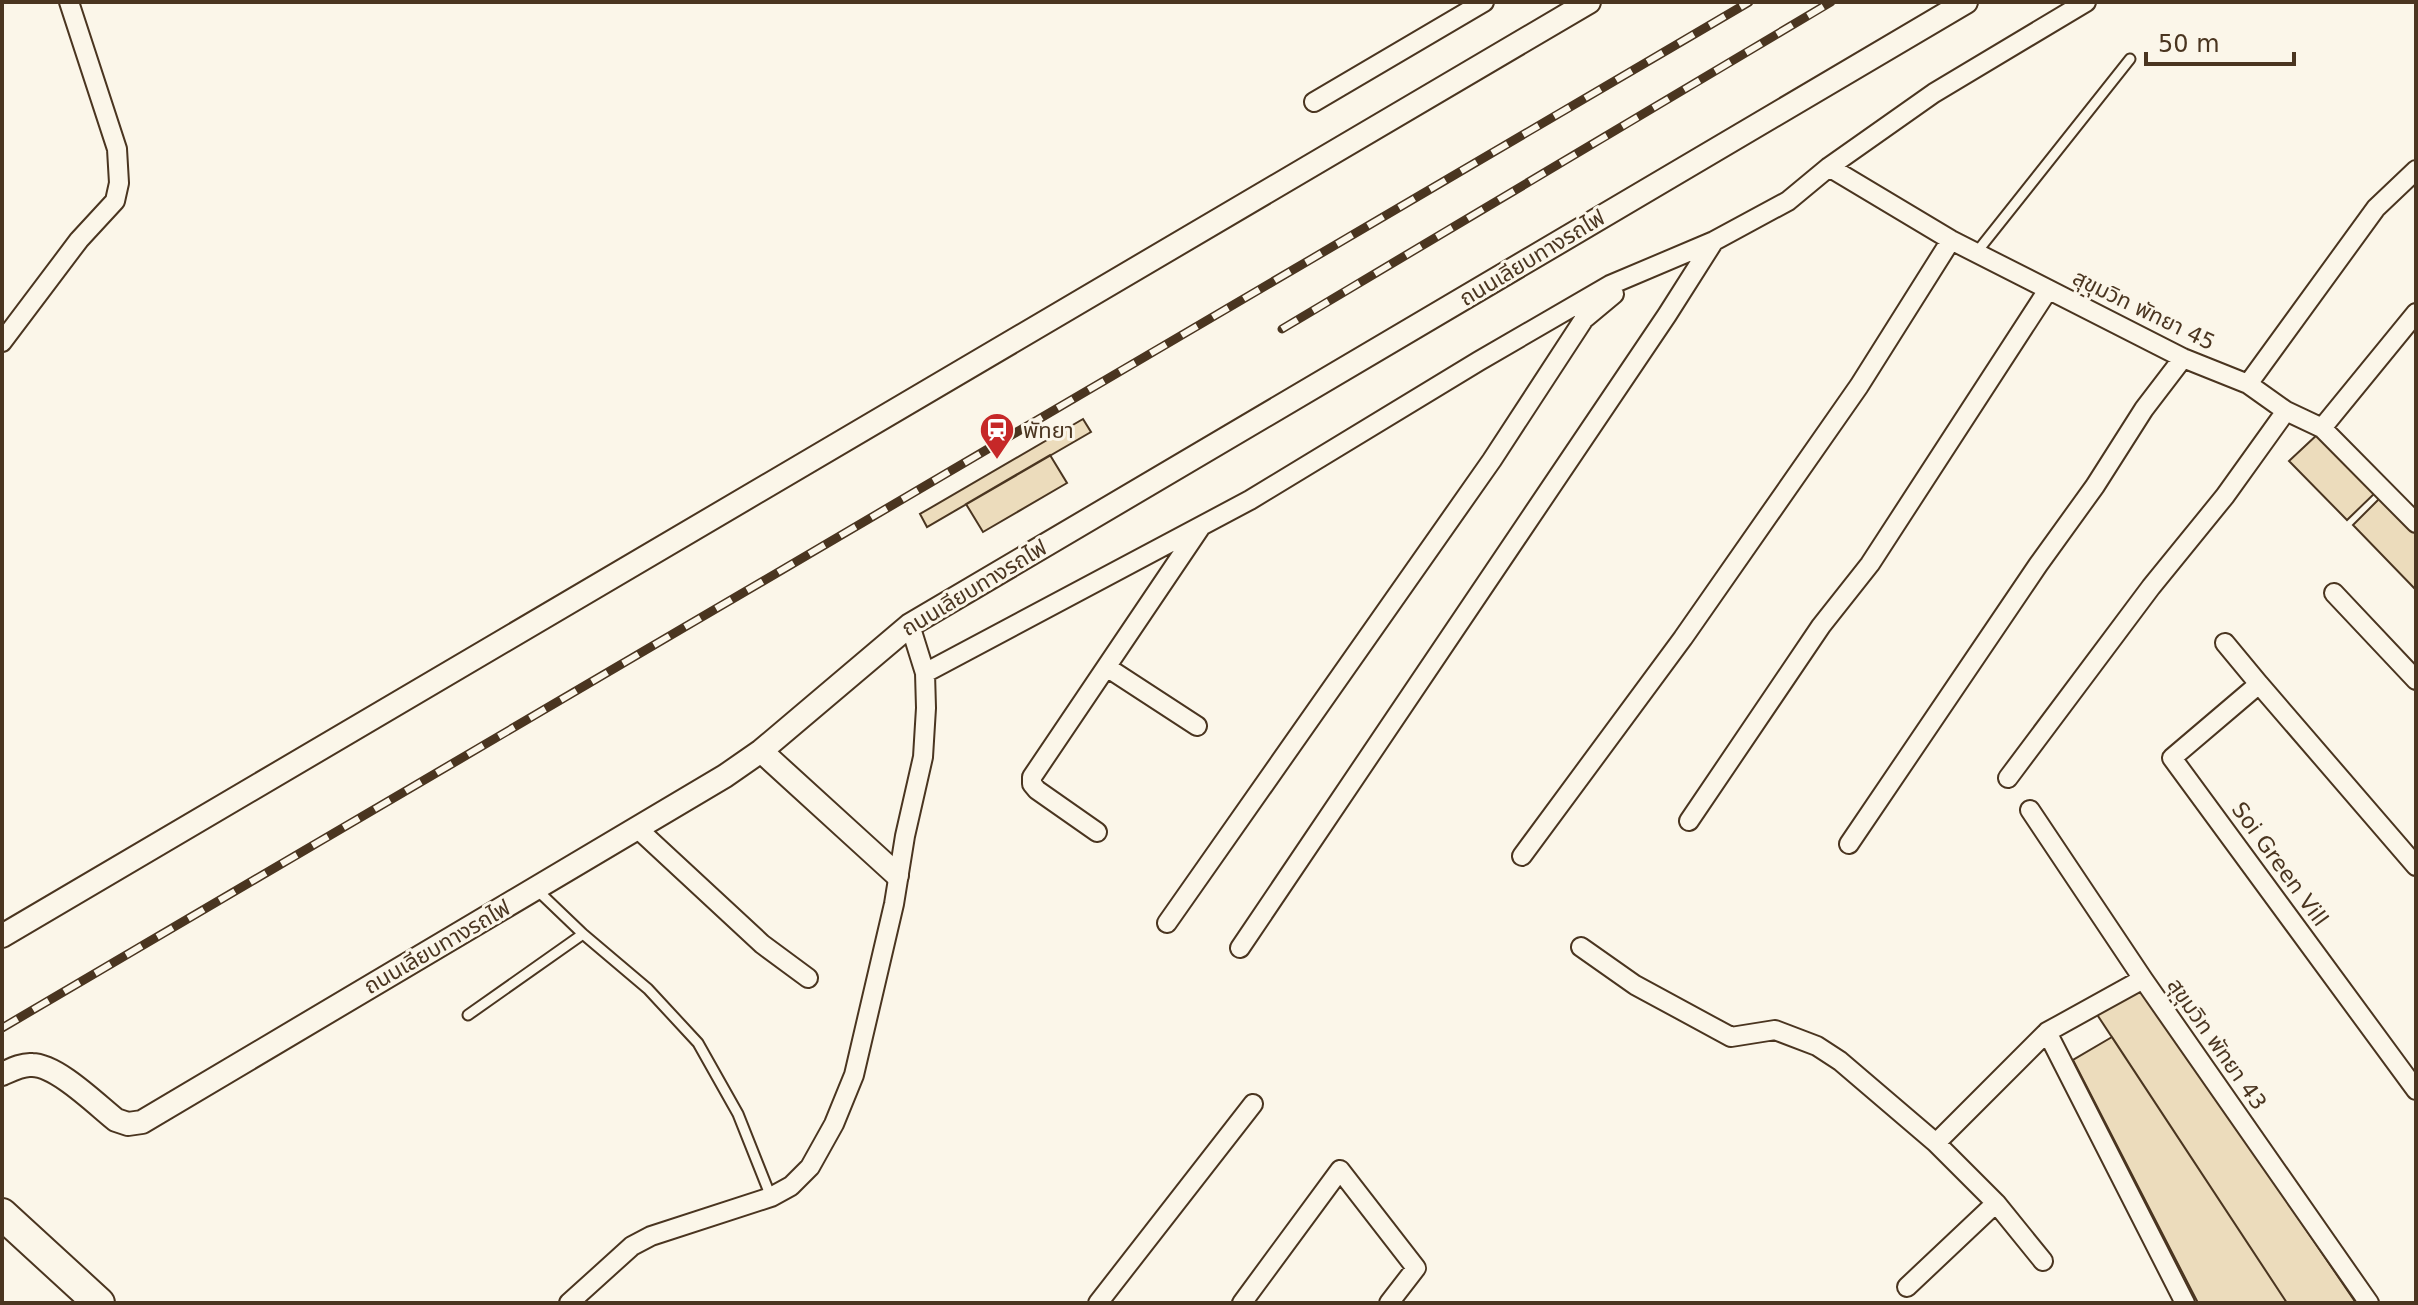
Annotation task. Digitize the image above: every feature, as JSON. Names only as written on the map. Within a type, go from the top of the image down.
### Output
[{"type":"highway","points":[[2,1214],[97,1303]]},
{"type":"highway","points":[[2,1226],[97,1303]]},
{"type":"street","points":[[2,342],[79,240],[115,201],[119,183],[117,149],[69,2]]},
{"type":"street","points":[[1314,102],[1484,2]]},
{"type":"street","points":[[2,936],[1589,2]]},
{"type":"street","name":"ถนนเลียบทางรถไฟ","points":[[2,1074],[34,1064],[51,1070],[116,1120],[128,1124],[142,1122],[725,776],[761,751],[910,625],[1966,2]]},
{"type":"street","points":[[925,673],[1250,500],[1597,293],[1714,241],[1788,201],[1829,167],[1934,93],[2086,2]]},
{"type":"street","name":"สุขุมวิท พัทยา 45","points":[[1829,167],[1951,240],[2183,358],[2248,384],[2286,411],[2322,428],[2416,523]]},
{"type":"street","points":[[2248,384],[2376,208],[2416,170]]},
{"type":"street","points":[[1522,856],[1727,575],[1859,386],[1951,240]]},
{"type":"street","points":[[1240,948],[1714,241]]},
{"type":"street","points":[[1167,923],[1492,460],[1584,319],[1605,299],[1693,250]]},
{"type":"street","points":[[1689,821],[1821,626],[1870,564],[2048,290]]},
{"type":"street","points":[[2322,428],[2416,313]]},
{"type":"street","points":[[1849,844],[2095,486],[2144,409],[2183,358]]},
{"type":"street","points":[[2008,778],[2151,587],[2225,496],[2286,411]]},
{"type":"street","points":[[1097,832],[1037,790],[1032,784],[1032,777],[1202,525]]},
{"type":"street","points":[[2334,593],[2416,680]]},
{"type":"street","points":[[569,1303],[632,1246],[651,1236],[771,1197],[791,1186],[810,1167],[834,1124],[854,1075],[894,904],[897,875],[923,757],[925,673],[910,625]]},
{"type":"street","points":[[2225,643],[2416,866]]},
{"type":"street","points":[[1108,668],[1197,726]]},
{"type":"street","name":"Soi Green Vill","points":[[2259,684],[2172,758],[2416,1090]]},
{"type":"street","points":[[761,751],[897,875]]},
{"type":"street","name":"สุขุมวิท พัทยา 43","points":[[2030,810],[2143,979],[2369,1303]]},
{"type":"street","points":[[638,829],[752,936],[808,978]]},
{"type":"street","points":[[1581,947],[1635,985],[1731,1037],[1775,1030],[1817,1046],[1840,1061],[1936,1143],[1996,1203],[2043,1261]]},
{"type":"street","points":[[1936,1143],[2047,1032],[2143,979]]},
{"type":"street","points":[[2047,1032],[2185,1303]]},
{"type":"street","points":[[1098,1303],[1253,1104]]},
{"type":"street","points":[[1242,1303],[1340,1170],[1416,1268],[1389,1303]]},
{"type":"street","points":[[1907,1287],[1996,1203]]},
{"type":"lane","points":[[1976,253],[2130,59]]},
{"type":"lane","points":[[536,889],[648,989],[698,1043],[738,1114],[771,1197]]},
{"type":"lane","points":[[468,1015],[583,934]]},
{"type":"building","points":[[1083,419],[1091,432],[927,527],[920,514]]},
{"type":"building","points":[[2319,433],[2376,492],[2347,520],[2289,461]]},
{"type":"building","points":[[1050,455],[1067,483],[983,532],[966,504]]},
{"type":"building","points":[[2382,496],[2416,531],[2416,590],[2353,525]]},
{"type":"building","points":[[2142,988],[2356,1303],[2287,1303],[2096,1013]]},
{"type":"building","points":[[2112,1037],[2287,1303],[2198,1303],[2073,1060]]},
{"type":"railway","points":[[2,1028],[1749,2]]},
{"type":"railway","points":[[1282,329],[1831,2]]},
{"type":"place","name":"พัทยา","points":[[997,461]]}]
